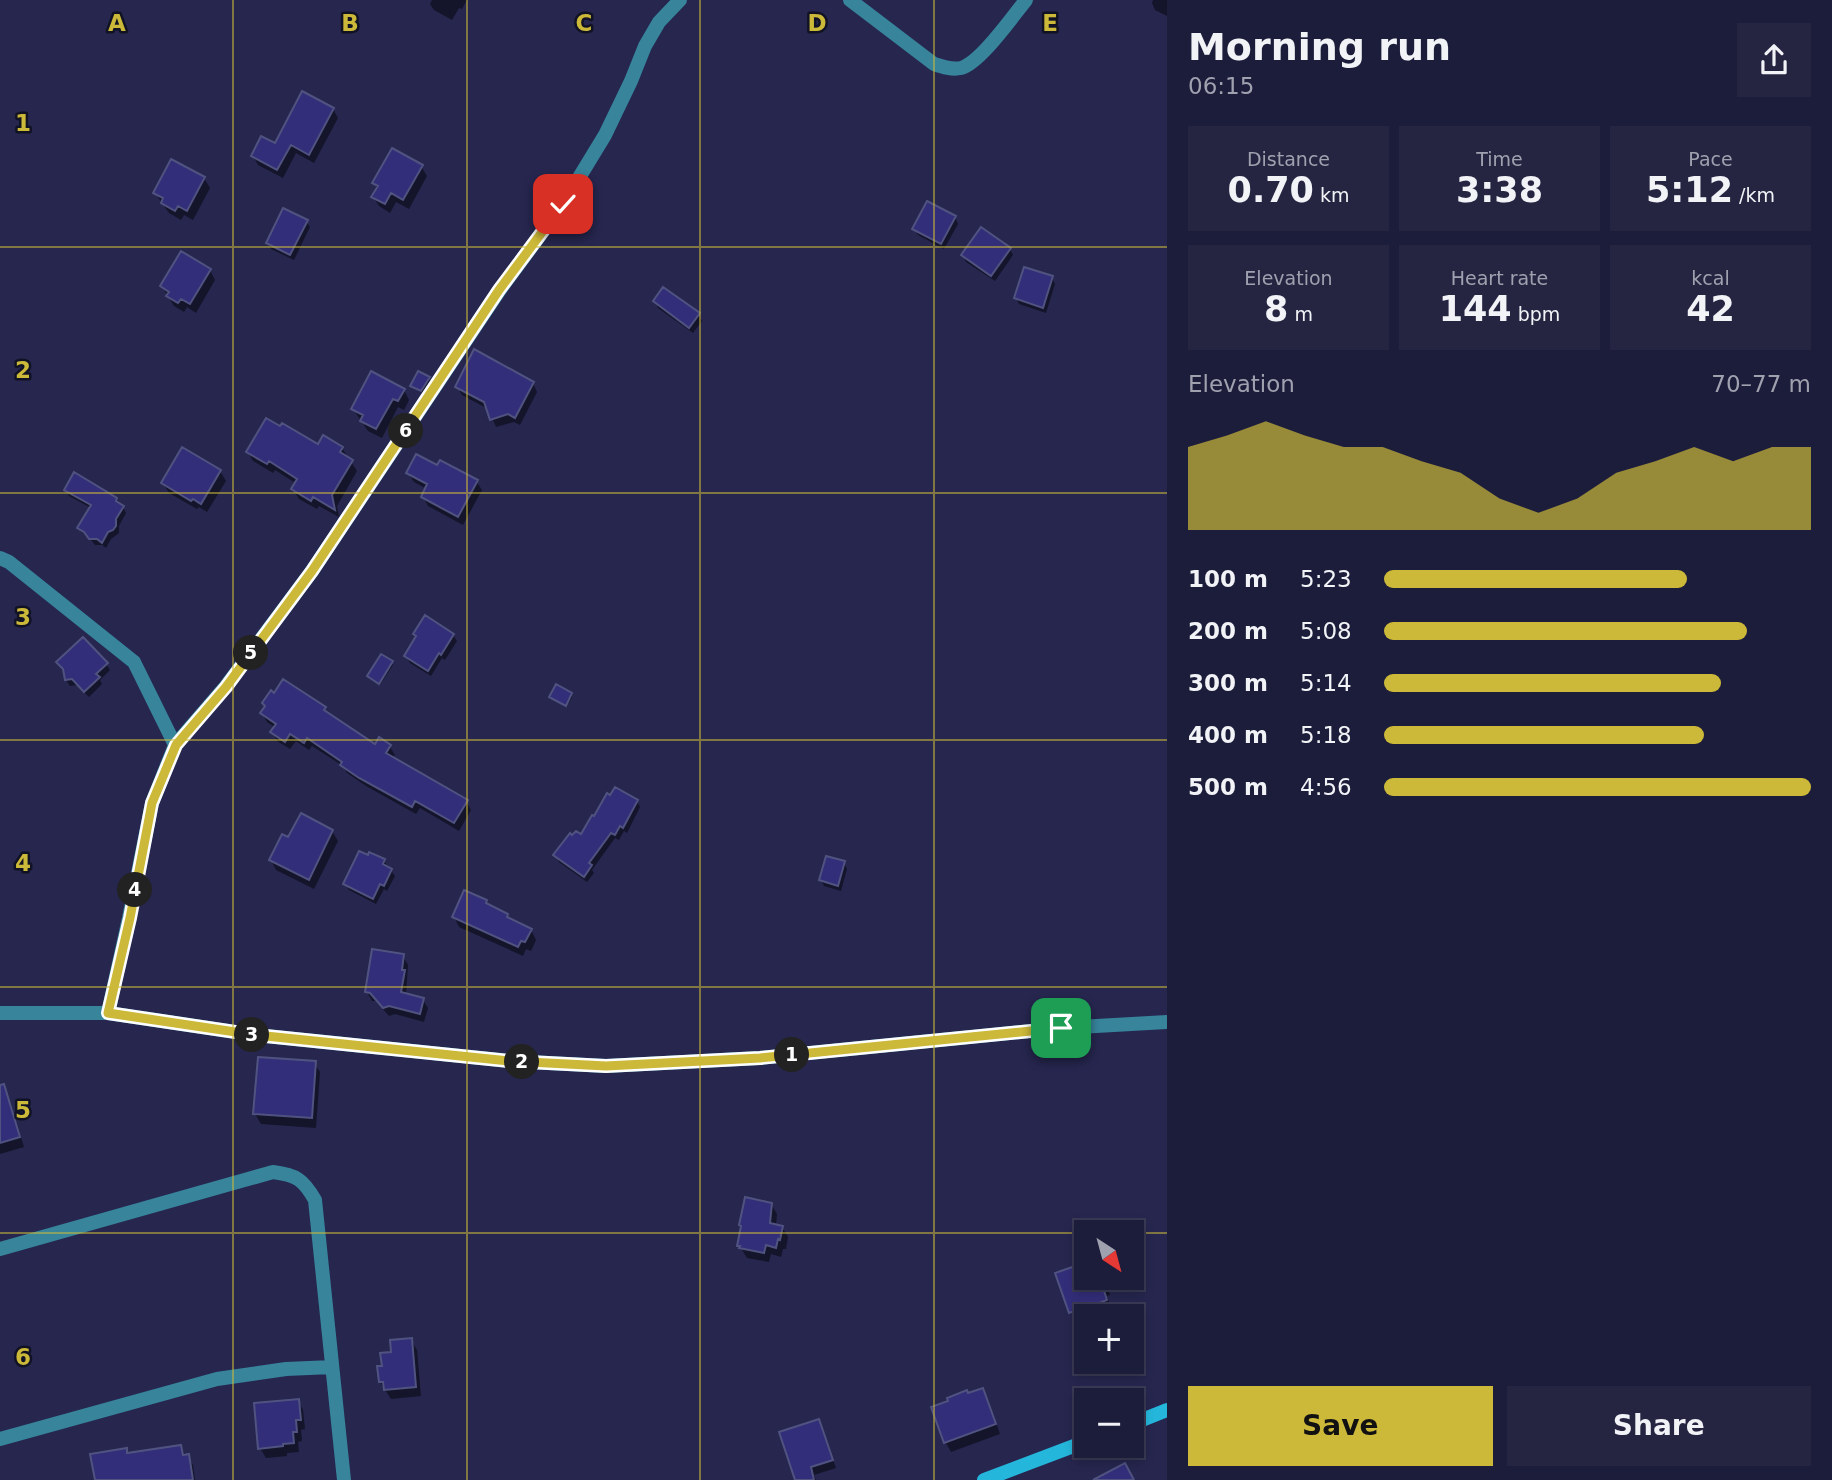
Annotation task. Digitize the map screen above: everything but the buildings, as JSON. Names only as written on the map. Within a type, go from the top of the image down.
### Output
[{"type":"street","points":[[108,1013],[152,803],[176,745],[226,687],[312,571],[499,290],[563,204],[605,135],[645,46],[659,22],[680,0]]},
{"type":"street","points":[[850,0],[934,64],[947,69],[970,65],[1026,0]]},
{"type":"street","points":[[0,558],[9,562],[134,662],[176,745]]},
{"type":"street","points":[[0,1013],[108,1013],[256,1035],[509,1061],[606,1066],[760,1058],[1061,1028],[1167,1022]]},
{"type":"street","points":[[0,1249],[272,1171],[291,1174],[307,1186],[315,1200],[344,1480]]},
{"type":"street","points":[[0,1439],[217,1379],[286,1369],[332,1367]]},
{"type":"street","points":[[1144,1419],[1167,1410]]},
{"type":"street","points":[[984,1480],[1074,1446]]},
{"type":"route","points":[[563,204],[499,290],[312,571],[226,687],[176,745],[152,803],[108,1013],[256,1035],[509,1061],[606,1066],[760,1058],[1061,1028]]}]
